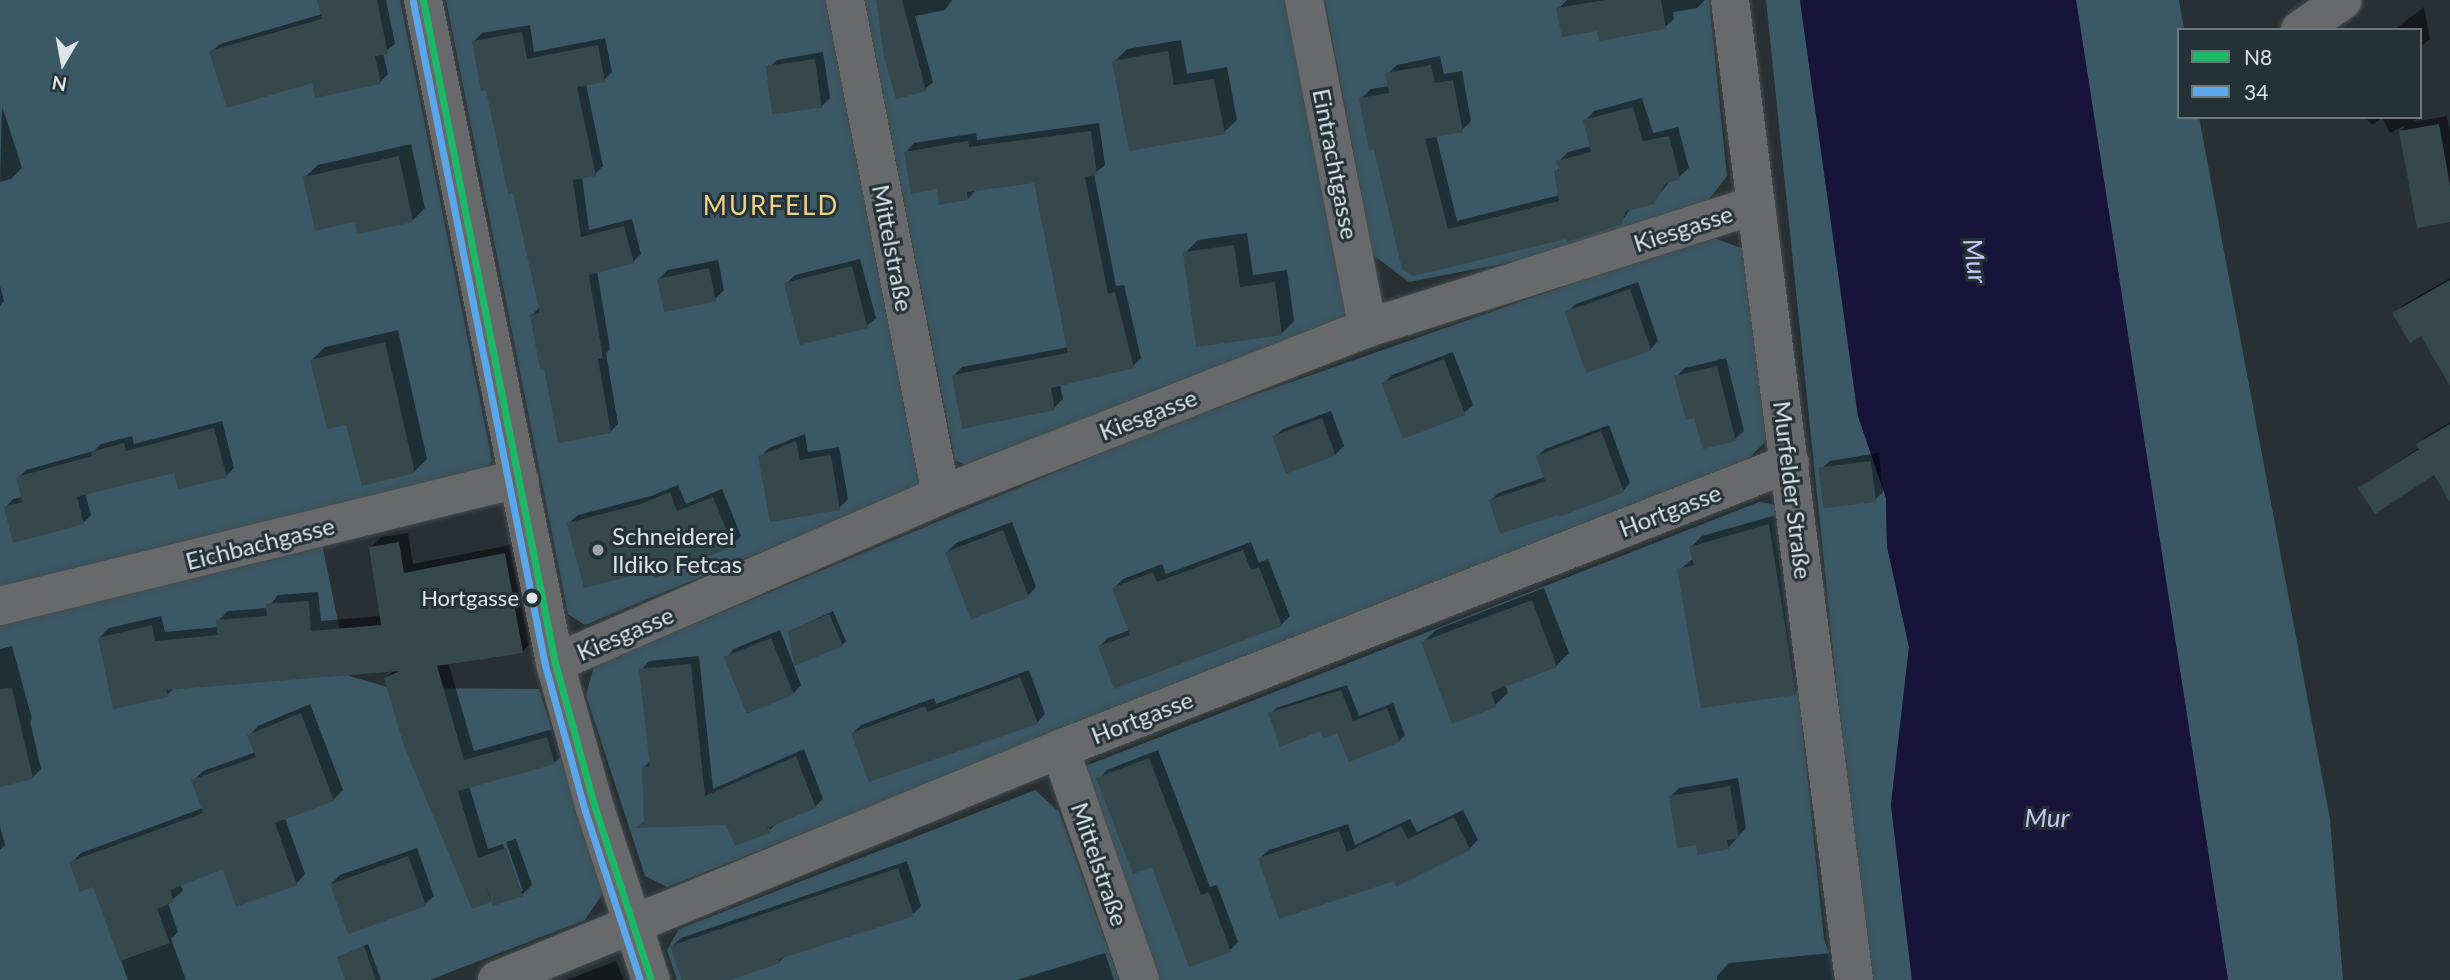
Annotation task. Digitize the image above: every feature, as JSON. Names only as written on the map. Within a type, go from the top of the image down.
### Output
[{"type":"street","points":[[424,0],[555,663],[594,808],[651,980]]},
{"type":"street","name":"Mittelstraße","points":[[845,0],[941,495]]},
{"type":"street","name":"Eintrachtgasse","points":[[1304,0],[1368,328]]},
{"type":"street","name":"Murfelder Straße","points":[[1730,0],[1854,980]]},
{"type":"street","points":[[2303,28],[2343,0]]},
{"type":"street","name":"Kiesgasse","points":[[555,663],[941,495],[1368,328],[1756,205]]},
{"type":"street","name":"Hortgasse","points":[[497,980],[1060,749],[1790,463]]},
{"type":"street","name":"Eichbachgasse","points":[[0,606],[497,484],[520,481]]},
{"type":"street","name":"Mittelstraße","points":[[1060,749],[1140,980]]},
{"type":"shaded area","points":[[0,0],[400,0],[492,461],[479,474],[0,592]]},
{"type":"shaded area","points":[[446,0],[830,0],[924,484],[585,625],[568,614]]},
{"type":"shaded area","points":[[864,0],[1291,0],[1349,310],[1335,331],[972,469],[955,460]]},
{"type":"shaded area","points":[[1325,0],[1709,0],[1727,176],[1707,202],[1573,250],[1409,282],[1373,255]]},
{"type":"shaded area","points":[[1766,0],[1800,0],[1858,416],[1886,498],[1887,546],[1909,647],[1891,805],[1912,980],[1867,980]]},
{"type":"shaded area","points":[[2076,0],[2179,0],[2184,28],[2177,28],[2177,119],[2199,119],[2330,819],[2343,980],[2228,980]]},
{"type":"shaded area","points":[[1708,236],[1744,249],[1767,440],[1742,465],[667,887],[645,876],[586,695],[594,666],[1163,427]]},
{"type":"shaded area","points":[[1759,502],[1778,505],[1804,698],[1801,716],[1824,939],[1832,961],[1834,980],[1153,980],[1078,769]]},
{"type":"shaded area","points":[[321,539],[349,676],[391,688],[539,689],[603,893],[585,920],[430,980],[0,980],[0,614]]},
{"type":"shaded area","points":[[1035,790],[1059,812],[1119,980],[677,980],[667,950],[679,929]]},
{"type":"water","name":"Mur","points":[[1800,0],[2076,0],[2228,980],[1912,980],[1891,805],[1909,647],[1887,546],[1886,498],[1858,416]]},
{"type":"building","points":[[317,0],[377,0],[388,54],[375,56],[381,84],[315,98],[312,83],[227,108],[209,51],[322,19]]},
{"type":"building","points":[[876,0],[902,0],[926,91],[896,99],[884,56]]},
{"type":"building","points":[[1605,0],[1661,0],[1666,29],[1599,41],[1597,31],[1562,37],[1556,8]]},
{"type":"building","points":[[522,32],[527,59],[598,45],[605,82],[577,87],[596,176],[573,180],[581,237],[624,226],[634,263],[589,275],[603,358],[598,359],[611,433],[558,443],[544,368],[540,369],[530,315],[540,313],[513,193],[508,194],[486,90],[481,91],[472,41]]},
{"type":"building","points":[[1168,51],[1174,85],[1214,79],[1225,134],[1129,151],[1112,61]]},
{"type":"building","points":[[815,59],[822,108],[772,114],[765,66]]},
{"type":"building","points":[[1431,65],[1435,83],[1453,80],[1463,132],[1425,139],[1448,229],[1559,201],[1554,171],[1559,170],[1556,161],[1591,152],[1583,120],[1633,107],[1643,141],[1669,136],[1680,179],[1665,184],[1654,204],[1626,211],[1621,225],[1567,242],[1566,239],[1413,276],[1402,269],[1374,149],[1369,150],[1359,98],[1389,93],[1385,73]]},
{"type":"building","points":[[2439,124],[2450,185],[2450,222],[2417,228],[2399,131]]},
{"type":"building","points":[[1091,131],[1097,175],[1085,177],[1108,294],[1115,292],[1134,368],[1051,388],[1055,410],[962,429],[952,375],[1068,353],[1034,183],[967,192],[968,200],[939,205],[937,189],[911,194],[904,152],[968,141],[969,147]]},
{"type":"building","points":[[399,156],[413,222],[357,234],[355,222],[315,231],[303,177]]},
{"type":"building","points":[[1234,245],[1240,287],[1275,282],[1282,335],[1196,347],[1183,252]]},
{"type":"building","points":[[852,266],[867,328],[800,345],[784,283]]},
{"type":"building","points":[[709,268],[716,301],[664,312],[657,279]]},
{"type":"building","points":[[2450,280],[2450,386],[2421,336],[2410,343],[2392,313]]},
{"type":"building","points":[[1630,289],[1651,350],[1586,373],[1565,311]]},
{"type":"building","points":[[385,342],[415,473],[362,486],[346,425],[327,429],[310,360]]},
{"type":"building","points":[[1444,359],[1466,415],[1403,439],[1381,383]]},
{"type":"building","points":[[1717,366],[1736,441],[1703,449],[1694,418],[1686,420],[1674,376]]},
{"type":"building","points":[[1322,418],[1336,456],[1286,474],[1272,436]]},
{"type":"building","points":[[2450,424],[2450,502],[2434,475],[2375,514],[2358,488],[2419,449],[2416,444]]},
{"type":"building","points":[[214,428],[227,478],[178,489],[174,473],[77,497],[84,524],[13,543],[4,507],[22,502],[16,477],[92,456],[91,452],[124,443],[126,451]]},
{"type":"building","points":[[1601,431],[1624,492],[1559,517],[1558,515],[1500,534],[1489,500],[1545,481],[1536,456]]},
{"type":"building","points":[[796,441],[800,460],[831,455],[840,510],[770,522],[758,456]]},
{"type":"building","points":[[1871,461],[1876,502],[1823,508],[1818,467]]},
{"type":"building","points":[[670,492],[677,511],[713,497],[733,546],[686,566],[679,549],[681,568],[655,578],[651,571],[584,588],[567,523],[641,504]]},
{"type":"building","points":[[1769,524],[1796,695],[1701,708],[1677,569],[1694,565],[1689,547]]},
{"type":"building","points":[[1003,530],[1029,597],[971,619],[945,552]]},
{"type":"building","points":[[399,542],[404,573],[505,553],[523,653],[437,666],[464,760],[547,737],[555,764],[458,791],[478,858],[506,848],[523,896],[493,906],[486,885],[491,902],[472,909],[404,746],[384,678],[400,671],[166,690],[168,697],[113,709],[98,638],[152,625],[155,641],[218,635],[216,620],[267,616],[266,604],[309,601],[311,631],[381,625],[369,547]]},
{"type":"building","points":[[1243,550],[1251,570],[1259,567],[1282,626],[1114,689],[1098,646],[1130,635],[1112,588],[1153,572],[1157,582]]},
{"type":"building","points":[[1532,600],[1557,667],[1491,692],[1496,707],[1452,724],[1421,642]]},
{"type":"building","points":[[829,614],[843,646],[794,666],[788,631]]},
{"type":"building","points":[[771,638],[794,695],[747,714],[724,657]]},
{"type":"building","points":[[691,664],[705,796],[796,756],[816,808],[767,828],[770,833],[735,846],[726,825],[635,828],[644,822],[642,767],[650,766],[639,669]]},
{"type":"building","points":[[1020,677],[1038,724],[869,782],[851,733],[925,706],[927,712]]},
{"type":"building","points":[[12,688],[33,779],[0,787],[0,689]]},
{"type":"building","points":[[1341,690],[1353,721],[1387,708],[1400,742],[1349,762],[1337,733],[1323,739],[1321,731],[1280,747],[1268,713]]},
{"type":"building","points":[[301,713],[334,801],[275,823],[297,885],[236,907],[223,869],[170,890],[174,902],[157,909],[170,943],[120,961],[93,887],[80,892],[69,862],[203,813],[191,780],[256,757],[247,735]]},
{"type":"building","points":[[1149,758],[1201,895],[1209,892],[1231,952],[1189,967],[1152,867],[1133,874],[1096,778]]},
{"type":"building","points":[[1730,786],[1739,838],[1727,840],[1729,849],[1698,855],[1696,845],[1677,848],[1669,796]]},
{"type":"building","points":[[1454,817],[1470,850],[1396,887],[1394,881],[1279,919],[1258,858],[1339,831],[1347,852],[1401,826],[1408,839]]},
{"type":"building","points":[[408,856],[426,906],[348,934],[330,884]]},
{"type":"building","points":[[898,868],[914,916],[779,959],[780,963],[731,980],[682,980],[670,946]]},
{"type":"building","points":[[364,946],[376,980],[345,980],[337,957]]},
{"type":"transit line","name":"N8","points":[[423,0],[555,663],[595,808],[651,980]]},
{"type":"transit line","name":"34","points":[[413,2],[545,665],[585,811],[640,980]]},
{"type":"place","name":"Schneiderei Ildiko Fetcas","points":[[598,550]]},
{"type":"place","name":"Hortgasse","points":[[532,598]]},
{"type":"district","name":"MURFELD","points":[[771,206]]}]
